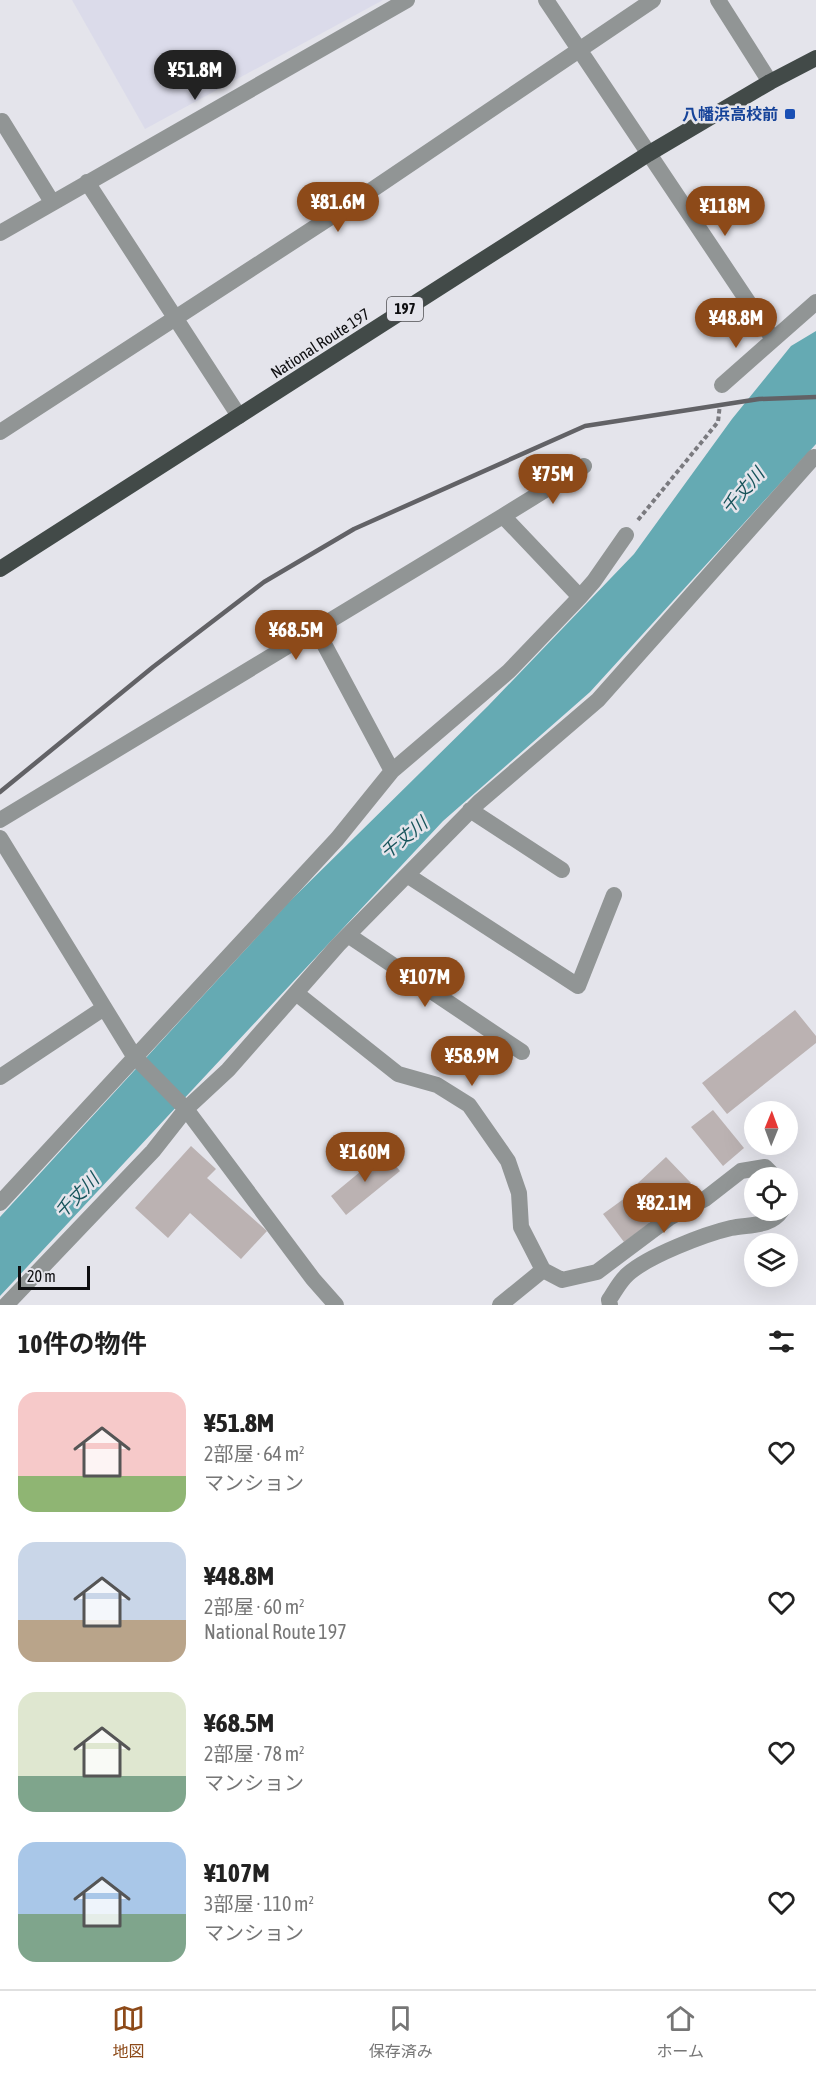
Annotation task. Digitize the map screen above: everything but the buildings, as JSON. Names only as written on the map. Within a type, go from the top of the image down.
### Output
[{"type":"highway","name":"National Route 197","points":[[0,569],[648,154],[770,82],[816,58]]},
{"type":"street","points":[[1,229],[407,0]]},
{"type":"street","points":[[546,0],[773,339]]},
{"type":"street","points":[[0,432],[176,318],[653,0]]},
{"type":"street","points":[[718,0],[770,82]]},
{"type":"street","points":[[0,122],[2,121],[52,202]]},
{"type":"street","points":[[87,182],[239,416]]},
{"type":"street","points":[[722,385],[816,302]]},
{"type":"street","points":[[6,1305],[153,1151],[186,1109],[228,1070],[348,935],[406,875],[470,810],[598,700],[814,457]]},
{"type":"street","points":[[0,820],[584,466]]},
{"type":"street","points":[[503,516],[580,597]]},
{"type":"street","points":[[0,1203],[139,1060],[337,839],[392,771],[509,672],[594,581],[626,535]]},
{"type":"street","points":[[316,629],[392,771]]},
{"type":"street","points":[[470,810],[562,870]]},
{"type":"street","points":[[0,838],[104,1008],[139,1060],[186,1109],[313,1279],[336,1305]]},
{"type":"street","points":[[406,875],[578,986],[614,895]]},
{"type":"street","points":[[348,935],[522,1052]]},
{"type":"street","points":[[296,993],[398,1074],[437,1085],[469,1105],[508,1161],[519,1193],[521,1227],[543,1270],[562,1280],[597,1272],[669,1218],[705,1199],[744,1170]]},
{"type":"street","points":[[0,1077],[104,1008]]},
{"type":"street","points":[[610,1305],[609,1300],[629,1273],[678,1246],[731,1228],[757,1226],[767,1221]]},
{"type":"street","points":[[500,1305],[543,1270]]},
{"type":"path","points":[[626,535],[718,422],[722,385]]},
{"type":"shaded area","points":[[72,0],[383,0],[145,129]]},
{"type":"water","name":"千丈川","points":[[816,331],[816,444],[590,692],[443,821],[0,1296],[0,1217],[288,903],[488,706],[634,554],[732,419],[791,346]]},
{"type":"railway","points":[[0,792],[153,667],[264,582],[354,529],[585,426],[759,399],[816,397]]},
{"type":"place","name":"八幡浜高校前","points":[[790,114]]}]
